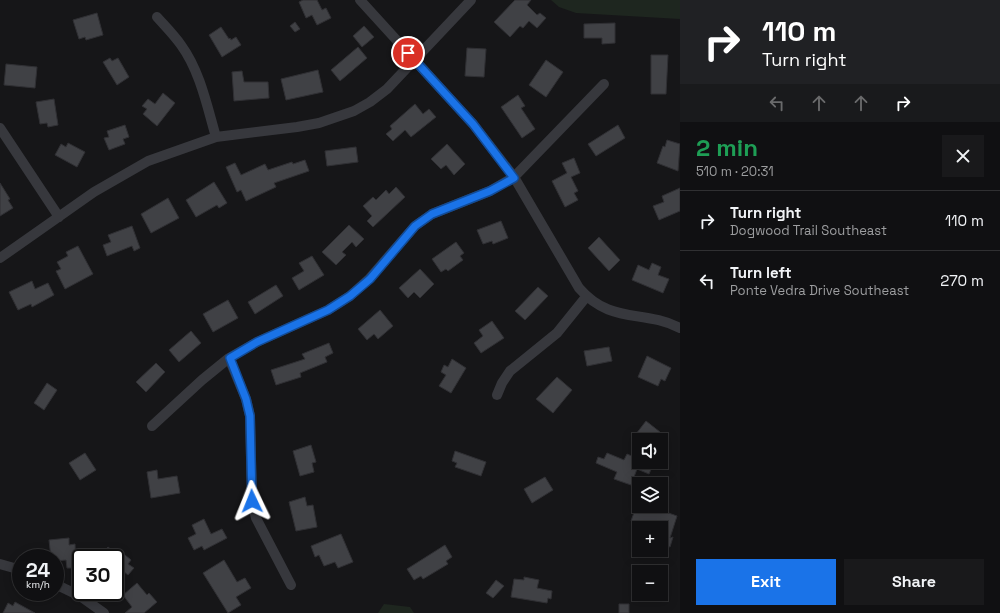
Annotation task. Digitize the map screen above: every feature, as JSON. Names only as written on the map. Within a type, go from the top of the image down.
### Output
[{"type":"street","points":[[360,0],[473,124],[514,178],[579,288],[586,297],[604,308],[617,313],[663,321],[680,328]]},
{"type":"street","points":[[0,258],[110,183],[148,161],[182,147],[216,136],[297,127],[338,118],[370,102],[387,89],[471,0]]},
{"type":"street","points":[[157,17],[182,45],[190,59],[204,94],[216,136]]},
{"type":"street","points":[[152,426],[202,380],[230,358],[257,342],[328,310],[350,296],[370,279],[415,226],[432,214],[490,191],[514,178],[604,84]]},
{"type":"street","points":[[0,128],[59,217]]},
{"type":"street","points":[[497,396],[502,383],[510,371],[557,333],[586,297]]},
{"type":"street","points":[[230,358],[246,399],[250,416],[252,501],[256,518],[291,584]]},
{"type":"street","points":[[0,564],[12,567]]},
{"type":"street","points":[[64,588],[80,596],[104,613]]},
{"type":"shaded area","points":[[551,0],[680,0],[680,19],[576,13],[559,7]]},
{"type":"shaded area","points":[[384,604],[410,607],[414,613],[378,613]]},
{"type":"building","points":[[303,0],[317,0],[322,10],[326,8],[331,18],[317,25],[312,15],[306,18],[299,2]]},
{"type":"building","points":[[515,0],[531,0],[527,5],[537,15],[540,13],[546,18],[537,28],[529,21],[523,28],[520,26],[510,37],[494,22]]},
{"type":"building","points":[[97,13],[103,35],[86,40],[85,37],[79,39],[73,20]]},
{"type":"building","points":[[295,22],[300,29],[295,32],[290,26]]},
{"type":"building","points":[[615,23],[615,43],[602,44],[602,38],[584,38],[584,24]]},
{"type":"building","points":[[364,26],[374,37],[362,47],[353,36]]},
{"type":"building","points":[[221,27],[229,39],[230,38],[231,40],[236,37],[241,45],[222,57],[209,35]]},
{"type":"building","points":[[358,47],[367,58],[340,81],[331,70]]},
{"type":"building","points":[[467,48],[486,49],[484,77],[465,76]]},
{"type":"building","points":[[651,55],[668,55],[666,94],[651,94]]},
{"type":"building","points":[[110,58],[112,61],[118,58],[129,77],[117,85],[103,62]]},
{"type":"building","points":[[546,60],[563,72],[546,97],[529,85]]},
{"type":"building","points":[[6,64],[37,67],[35,88],[4,85]]},
{"type":"building","points":[[318,70],[323,92],[286,100],[281,79]]},
{"type":"building","points":[[242,71],[244,82],[268,82],[269,98],[234,101],[232,72]]},
{"type":"building","points":[[163,93],[175,103],[157,126],[143,114],[147,109],[142,106],[148,99],[155,104]]},
{"type":"building","points":[[518,95],[525,106],[521,108],[535,129],[522,138],[501,107]]},
{"type":"building","points":[[54,99],[58,125],[48,127],[47,123],[40,124],[36,102]]},
{"type":"building","points":[[415,104],[423,114],[429,109],[436,117],[411,137],[405,130],[393,141],[386,134],[392,129],[390,126]]},
{"type":"building","points":[[125,125],[129,137],[123,139],[125,144],[109,150],[104,138],[109,137],[107,131]]},
{"type":"building","points":[[618,125],[625,138],[596,156],[588,144]]},
{"type":"building","points":[[667,140],[680,144],[678,171],[657,163],[663,146],[665,147]]},
{"type":"building","points":[[68,143],[85,152],[77,167],[55,155],[61,144],[66,147]]},
{"type":"building","points":[[447,144],[465,164],[454,175],[446,165],[441,169],[431,159]]},
{"type":"building","points":[[356,147],[358,162],[327,166],[325,151]]},
{"type":"building","points":[[574,158],[580,173],[571,177],[578,191],[574,193],[578,200],[565,207],[552,181],[567,173],[562,163]]},
{"type":"building","points":[[305,160],[309,171],[274,183],[276,187],[246,201],[241,190],[237,192],[226,167],[235,163],[241,175],[265,164],[268,170],[292,162],[293,164]]},
{"type":"building","points":[[214,182],[227,203],[219,208],[217,205],[196,217],[186,200]]},
{"type":"building","points":[[0,183],[10,199],[8,200],[13,208],[0,216]]},
{"type":"building","points":[[396,187],[405,197],[373,227],[367,221],[372,216],[363,206],[373,197],[376,200],[386,190],[389,194]]},
{"type":"building","points":[[680,188],[680,211],[659,220],[653,206],[664,202],[662,196]]},
{"type":"building","points":[[168,198],[179,218],[151,233],[141,214]]},
{"type":"building","points":[[501,221],[508,238],[493,244],[492,241],[483,244],[477,230]]},
{"type":"building","points":[[349,225],[364,239],[356,247],[352,242],[342,252],[346,255],[336,265],[322,252]]},
{"type":"building","points":[[132,226],[140,248],[134,251],[132,246],[107,256],[103,245],[111,242],[108,235]]},
{"type":"building","points":[[599,237],[620,260],[609,271],[588,248]]},
{"type":"building","points":[[456,242],[464,253],[460,256],[463,260],[448,271],[446,269],[441,272],[432,259]]},
{"type":"building","points":[[78,246],[93,274],[65,289],[56,271],[61,269],[57,262],[68,256],[66,252]]},
{"type":"building","points":[[312,256],[324,275],[299,290],[292,278],[304,271],[299,263]]},
{"type":"building","points":[[652,263],[661,267],[658,275],[669,279],[663,293],[632,280],[638,265],[649,270]]},
{"type":"building","points":[[420,269],[434,284],[420,298],[414,292],[408,298],[399,288]]},
{"type":"building","points":[[32,281],[35,289],[48,283],[54,295],[32,307],[31,304],[18,310],[9,292]]},
{"type":"building","points":[[276,285],[283,296],[255,314],[248,302]]},
{"type":"building","points":[[538,287],[548,296],[525,320],[515,311]]},
{"type":"building","points":[[228,300],[238,318],[213,332],[203,314]]},
{"type":"building","points":[[380,310],[393,326],[378,339],[374,334],[367,340],[358,329]]},
{"type":"building","points":[[492,321],[504,338],[481,353],[474,343],[483,336],[479,330]]},
{"type":"building","points":[[191,331],[201,343],[179,362],[169,350]]},
{"type":"building","points":[[329,343],[333,353],[325,357],[327,362],[300,373],[301,377],[276,385],[271,370],[305,359],[302,354]]},
{"type":"building","points":[[609,347],[612,361],[587,366],[584,351]]},
{"type":"building","points":[[647,356],[671,368],[665,381],[661,379],[658,386],[638,377]]},
{"type":"building","points":[[452,359],[466,368],[451,393],[439,386],[446,375],[441,372],[444,365],[448,367]]},
{"type":"building","points":[[156,363],[165,372],[146,392],[136,382]]},
{"type":"building","points":[[557,377],[572,390],[553,413],[536,399]]},
{"type":"building","points":[[47,383],[57,390],[44,410],[34,403]]},
{"type":"building","points":[[646,421],[660,432],[659,433],[637,433]]},
{"type":"building","points":[[311,445],[316,462],[312,463],[314,472],[300,476],[293,451]]},
{"type":"building","points":[[455,451],[486,462],[481,476],[455,467],[457,463],[452,461]]},
{"type":"building","points":[[85,453],[96,470],[80,480],[69,463]]},
{"type":"building","points":[[607,453],[624,460],[627,454],[632,456],[632,469],[637,469],[634,477],[632,477],[631,485],[614,479],[617,472],[596,463],[598,457],[604,459]]},
{"type":"building","points":[[637,469],[651,469],[649,474]]},
{"type":"building","points":[[157,470],[158,479],[177,476],[180,493],[151,498],[147,472]]},
{"type":"building","points":[[545,477],[553,490],[532,503],[524,489]]},
{"type":"building","points":[[305,497],[307,506],[313,505],[317,527],[296,531],[289,502]]},
{"type":"building","points":[[634,513],[668,513],[677,516],[670,538],[673,537],[670,547],[668,546],[668,521],[631,521]]},
{"type":"building","points":[[204,519],[211,534],[222,529],[227,538],[204,550],[202,546],[194,550],[188,538],[196,534],[192,525]]},
{"type":"building","points":[[341,534],[353,562],[338,568],[335,562],[324,566],[319,555],[315,557],[311,546]]},
{"type":"building","points":[[69,538],[69,545],[75,544],[75,549],[72,549],[72,568],[67,568],[66,560],[64,560],[64,549],[50,549],[49,540]]},
{"type":"building","points":[[445,545],[452,557],[446,561],[448,564],[423,579],[421,576],[414,580],[407,569]]},
{"type":"building","points":[[125,555],[131,560],[128,564],[134,568],[128,575],[124,572]]},
{"type":"building","points":[[224,560],[237,582],[245,578],[251,588],[236,597],[241,605],[228,613],[203,573]]},
{"type":"building","points":[[524,577],[539,580],[537,588],[552,591],[551,599],[548,598],[547,603],[511,597],[514,579],[524,580]]},
{"type":"building","points":[[496,580],[504,586],[493,598],[486,593]]},
{"type":"building","points":[[137,583],[147,595],[149,593],[157,602],[144,613],[125,613],[132,607],[124,594]]},
{"type":"building","points":[[15,602],[35,613],[3,613],[8,603],[13,606]]},
{"type":"building","points":[[619,604],[629,604],[629,613],[619,613]]},
{"type":"route","points":[[252,501],[250,416],[241,384],[234,371],[230,358],[257,342],[328,310],[350,296],[370,279],[415,226],[432,214],[490,191],[514,178],[473,124],[408,53]]}]
